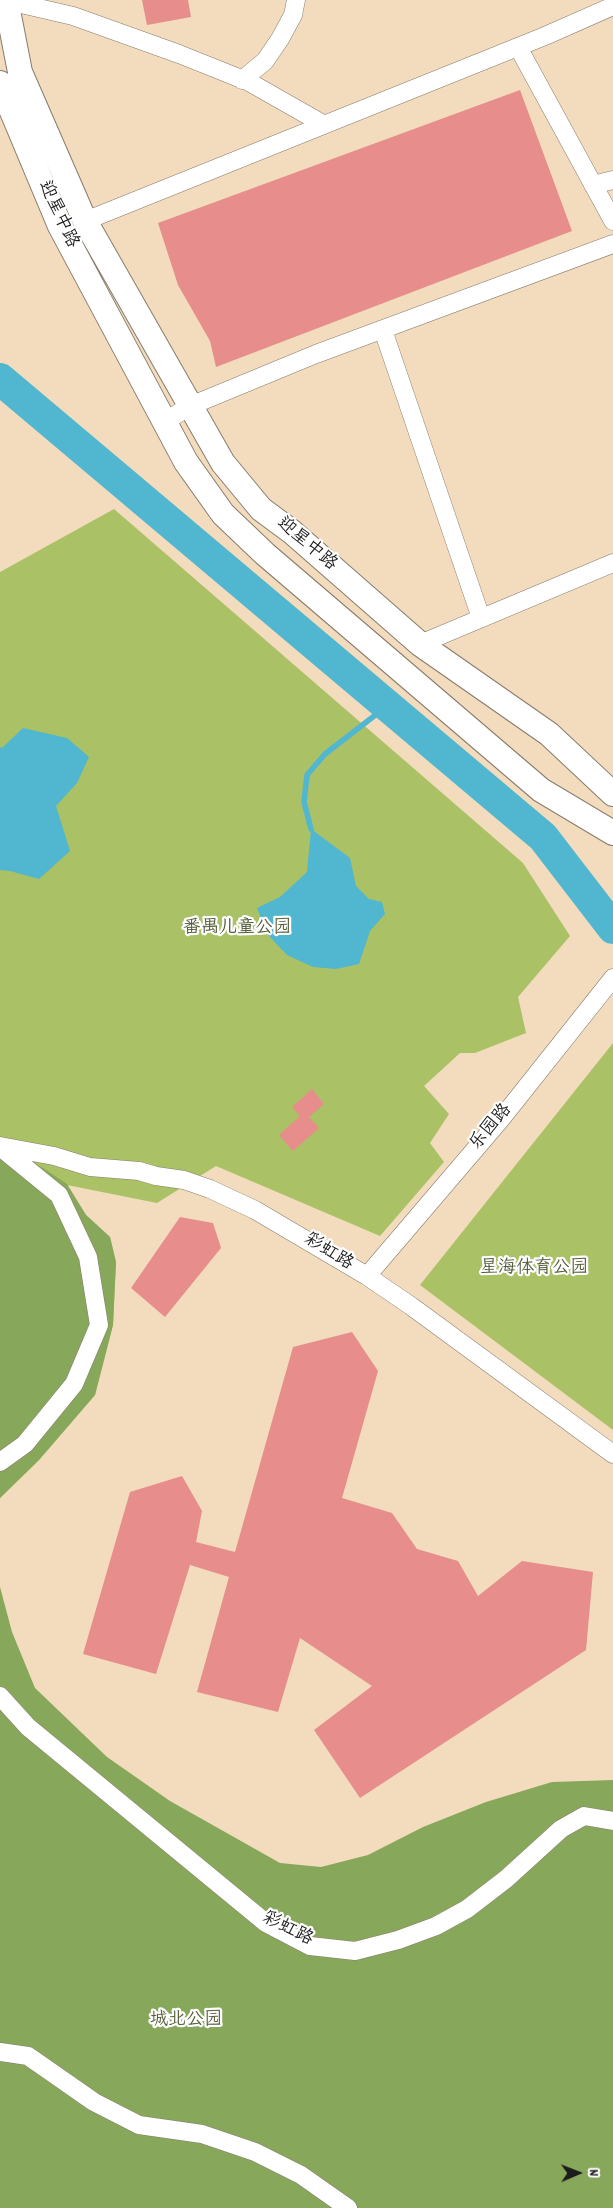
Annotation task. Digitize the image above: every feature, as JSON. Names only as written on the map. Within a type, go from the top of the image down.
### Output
[{"type":"street","points":[[5,0],[73,16],[179,54],[242,80],[323,124]]},
{"type":"street","name":"迎星中路","points":[[5,0],[20,72],[85,220],[164,422]]},
{"type":"street","points":[[242,80],[265,61],[293,15],[296,0]]},
{"type":"street","points":[[85,220],[518,47],[613,6]]},
{"type":"street","points":[[518,47],[613,221]]},
{"type":"street","name":"迎星中路","points":[[0,56],[14,106],[85,220],[223,463],[261,509],[292,532],[420,644],[550,734],[613,794]]},
{"type":"street","name":"迎星中路","points":[[0,83],[60,226],[186,462],[223,514],[265,554],[541,790],[613,833]]},
{"type":"street","points":[[593,185],[613,180]]},
{"type":"street","points":[[164,422],[190,406],[316,354],[613,244]]},
{"type":"street","points":[[383,330],[481,618]]},
{"type":"street","points":[[420,644],[613,563]]},
{"type":"street","name":"乐园路","points":[[368,1276],[501,1119],[613,978]]},
{"type":"street","name":"彩虹路","points":[[0,1146],[54,1156],[90,1167],[139,1171],[193,1183],[255,1210],[368,1276],[613,1454]]},
{"type":"street","name":"彩虹路","points":[[0,1146],[59,1195],[88,1257],[99,1326],[74,1384],[25,1444],[0,1462]]},
{"type":"street","name":"彩虹路","points":[[0,1696],[28,1727],[266,1923],[310,1946],[355,1951],[398,1940],[436,1926],[467,1909],[506,1879],[561,1828],[584,1816],[613,1820]]},
{"type":"street","points":[[0,2052],[28,2056],[94,2102],[139,2125],[202,2134],[255,2152],[301,2175],[348,2208]]},
{"type":"green space","name":"番禺儿童公园","points":[[114,509],[523,863],[570,936],[518,997],[526,1033],[475,1053],[460,1053],[424,1086],[449,1114],[430,1143],[444,1162],[380,1236],[216,1166],[157,1203],[67,1185],[86,1215],[110,1237],[116,1262],[113,1325],[95,1395],[39,1460],[0,1498],[0,572]]},
{"type":"green space","name":"星海体育公园","points":[[613,1043],[613,1430],[420,1285]]},
{"type":"green space","points":[[0,1159],[29,1159],[67,1184],[86,1215],[110,1237],[116,1262],[113,1325],[95,1395],[39,1460],[0,1498]]},
{"type":"green space","name":"城北公园","points":[[0,1587],[12,1632],[35,1688],[107,1757],[170,1801],[280,1863],[321,1867],[368,1855],[423,1827],[486,1802],[552,1782],[613,1780],[613,2208],[0,2208]]},
{"type":"water","points":[[23,728],[67,738],[89,757],[77,783],[56,806],[70,851],[39,879],[0,870],[0,747],[2,748]]},
{"type":"water","points":[[311,829],[350,858],[356,886],[369,899],[382,902],[385,914],[370,931],[359,964],[336,969],[313,967],[287,955],[268,935],[257,908],[280,897],[307,872]]},
{"type":"building","points":[[142,0],[188,0],[191,17],[147,25]]},
{"type":"building","points":[[520,90],[572,231],[216,367],[210,341],[178,285],[158,223]]},
{"type":"building","points":[[312,1089],[324,1104],[309,1117],[319,1128],[293,1151],[279,1135],[300,1116],[292,1107]]},
{"type":"building","points":[[180,1217],[213,1223],[221,1248],[165,1317],[131,1288]]},
{"type":"building","points":[[352,1332],[378,1371],[342,1498],[392,1513],[417,1549],[458,1561],[478,1596],[522,1561],[593,1572],[586,1650],[360,1798],[314,1730],[372,1686],[300,1638],[278,1712],[197,1692],[229,1577],[190,1565],[156,1674],[83,1654],[130,1492],[182,1476],[202,1511],[196,1542],[235,1552],[293,1347]]},
{"type":"waterway","points":[[0,379],[543,837],[613,928]]},
{"type":"waterway","points":[[311,829],[304,802],[307,775],[325,754],[387,706]]}]
